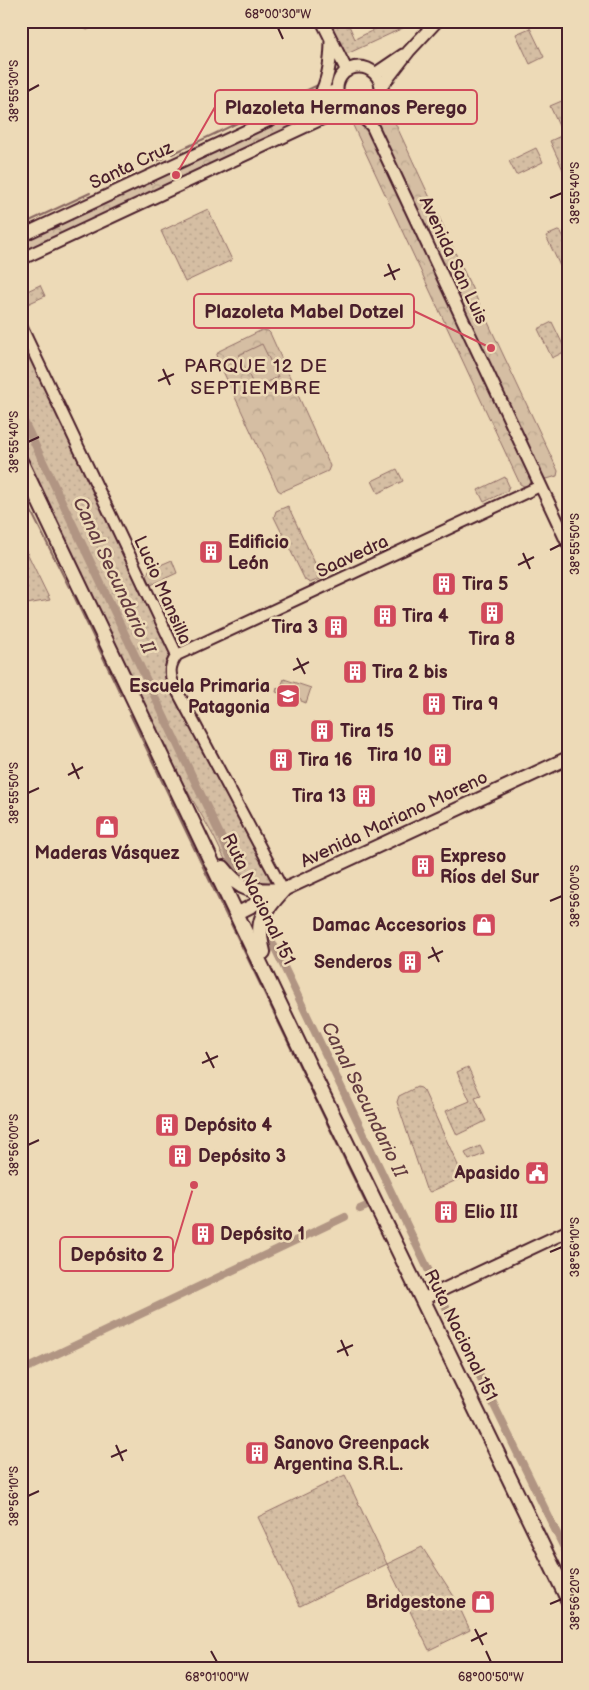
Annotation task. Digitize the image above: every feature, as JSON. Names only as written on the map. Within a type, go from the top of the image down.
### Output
[{"type":"highway","name":"Ruta Nacional 151","points":[[21,464],[150,732],[240,912],[320,1089],[568,1599]]},
{"type":"highway","name":"Ruta Nacional 151","points":[[150,732],[199,818],[224,868],[240,912],[263,952],[289,1007],[320,1089]]},
{"type":"highway","points":[[224,868],[235,882],[246,888],[283,890]]},
{"type":"highway","points":[[263,952],[259,936],[261,921],[283,890]]},
{"type":"main road","points":[[322,21],[347,71]]},
{"type":"main road","points":[[381,88],[409,51],[437,21]]},
{"type":"main road","points":[[319,97],[329,72],[331,40]]},
{"type":"main road","points":[[375,74],[409,51]]},
{"type":"main road","points":[[337,90],[342,76],[354,68],[362,67],[369,69],[375,74],[381,88],[372,126]]},
{"type":"main road","name":"Santa Cruz","points":[[21,236],[337,90]]},
{"type":"main road","name":"Avenida San Luis","points":[[337,90],[339,98],[372,126],[568,544]]},
{"type":"main road","points":[[21,259],[350,108],[364,110],[377,102]]},
{"type":"main road","name":"Avenida Mariano Moreno","points":[[240,912],[283,890],[568,758]]},
{"type":"main road","points":[[423,1299],[568,1231]]},
{"type":"street","name":"Lucio Mansilla","points":[[21,326],[177,656],[170,667],[173,683],[283,890]]},
{"type":"street","name":"Saavedra","points":[[177,656],[540,486]]},
{"type":"green space","points":[[80,21],[106,21],[87,30]]},
{"type":"green space","points":[[328,21],[347,21],[355,39],[392,21],[418,21],[349,53],[343,52]]},
{"type":"green space","points":[[530,28],[544,57],[530,64],[516,34]]},
{"type":"green space","points":[[324,99],[330,110],[21,255],[21,240]]},
{"type":"green space","points":[[384,99],[444,228],[444,232],[432,238],[376,123]]},
{"type":"green space","points":[[564,100],[568,108],[568,170],[564,172],[550,141],[563,135],[550,106]]},
{"type":"green space","points":[[350,119],[367,128],[531,478],[528,486],[520,484]]},
{"type":"green space","points":[[536,148],[543,162],[516,175],[509,161]]},
{"type":"green space","points":[[208,209],[232,260],[185,282],[161,231]]},
{"type":"green space","points":[[560,230],[568,245],[568,262],[560,266],[546,236]]},
{"type":"green space","points":[[447,243],[452,246],[558,471],[557,476],[547,479],[543,478],[436,251]]},
{"type":"green space","points":[[40,285],[45,296],[21,307],[21,294]]},
{"type":"green space","points":[[552,322],[566,351],[552,358],[538,329]]},
{"type":"green space","points":[[262,330],[270,333],[330,466],[328,471],[281,492],[278,490],[216,356],[219,351]]},
{"type":"green space","points":[[21,337],[168,647],[167,680],[169,685],[270,876],[271,883],[266,888],[233,876],[214,837],[156,736],[21,453]]},
{"type":"green space","points":[[262,344],[278,377],[255,388],[239,355]]},
{"type":"green space","points":[[397,469],[403,481],[378,493],[372,481]]},
{"type":"green space","points":[[505,477],[509,486],[507,491],[484,502],[478,490]]},
{"type":"green space","points":[[288,506],[322,578],[310,583],[305,580],[274,517],[276,511]]},
{"type":"green space","points":[[21,540],[50,600],[21,605]]},
{"type":"green space","points":[[172,560],[177,573],[151,585],[147,576],[149,570]]},
{"type":"green space","points":[[284,679],[311,688],[306,703],[295,696],[294,698],[276,692],[277,688],[280,689]]},
{"type":"green space","points":[[468,1067],[481,1096],[475,1098],[486,1121],[457,1135],[446,1111],[470,1101],[457,1072]]},
{"type":"green space","points":[[417,1087],[424,1091],[462,1174],[459,1179],[430,1192],[426,1189],[397,1102],[399,1096]]},
{"type":"green space","points":[[480,1146],[484,1154],[469,1160],[465,1153]]},
{"type":"green space","points":[[345,1475],[387,1564],[300,1606],[258,1517]]},
{"type":"green space","points":[[422,1547],[455,1598],[470,1630],[429,1650],[387,1564]]},
{"type":"waterway","points":[[172,154],[318,85],[319,87]]},
{"type":"waterway","points":[[324,98],[330,110]]},
{"type":"waterway","points":[[152,163],[164,158]]},
{"type":"waterway","points":[[21,225],[90,193]]},
{"type":"waterway","name":"Canal Secundario II","points":[[21,415],[243,883]]},
{"type":"waterway","points":[[21,491],[69,587]]},
{"type":"waterway","points":[[73,594],[121,695]]},
{"type":"waterway","points":[[128,710],[227,917]]},
{"type":"waterway","points":[[231,924],[367,1206]]},
{"type":"waterway","name":"Canal Secundario II","points":[[264,925],[436,1286]]},
{"type":"waterway","points":[[360,1209],[367,1206]]},
{"type":"waterway","points":[[21,1371],[345,1217]]},
{"type":"waterway","name":"Canal Secundario II","points":[[441,1297],[568,1556]]},
{"type":"place","name":"Plazoleta Hermanos Perego","points":[[176,175]]},
{"type":"place","name":"Plazoleta Mabel Dotzel","points":[[491,348]]},
{"type":"place","name":"Edificio León","points":[[211,552]]},
{"type":"place","name":"Tira 5","points":[[444,584]]},
{"type":"place","name":"Tira 8","points":[[492,613]]},
{"type":"place","name":"Tira 4","points":[[385,616]]},
{"type":"place","name":"Tira 3","points":[[336,627]]},
{"type":"place","name":"Tira 2 bis","points":[[355,672]]},
{"type":"place","name":"Escuela Primaria Patagonia","points":[[288,696]]},
{"type":"place","name":"Tira 9","points":[[434,704]]},
{"type":"place","name":"Tira 15","points":[[322,731]]},
{"type":"place","name":"Tira 10","points":[[440,755]]},
{"type":"place","name":"Tira 16","points":[[281,760]]},
{"type":"place","name":"Tira 13","points":[[364,796]]},
{"type":"place","name":"Maderas Vásquez","points":[[107,827]]},
{"type":"place","name":"Expreso Ríos del Sur","points":[[423,866]]},
{"type":"place","name":"Damac Accesorios","points":[[484,925]]},
{"type":"place","name":"Senderos","points":[[410,962]]},
{"type":"place","name":"Depósito 4","points":[[167,1125]]},
{"type":"place","name":"Depósito 3","points":[[180,1156]]},
{"type":"place","name":"Apasido","points":[[537,1173]]},
{"type":"place","name":"Depósito 2","points":[[194,1185]]},
{"type":"place","name":"Elio III","points":[[446,1212]]},
{"type":"place","name":"Depósito 1","points":[[203,1234]]},
{"type":"place","name":"Sanovo Greenpack Argentina S.R.L.","points":[[257,1453]]},
{"type":"place","name":"Bridgestone","points":[[483,1602]]},
{"type":"district","name":"PARQUE 12 DE SEPTIEMBRE","points":[[256,376]]}]
